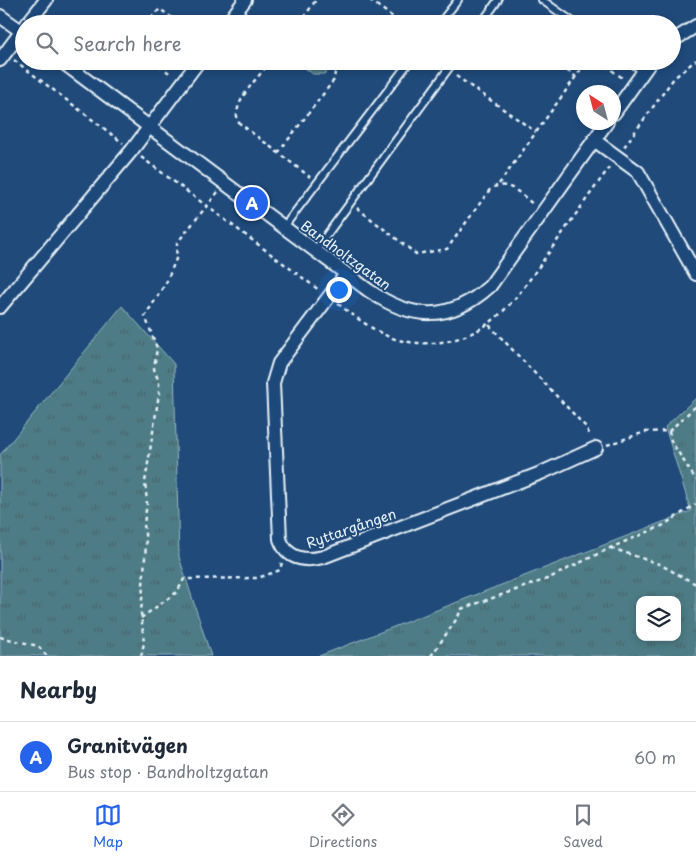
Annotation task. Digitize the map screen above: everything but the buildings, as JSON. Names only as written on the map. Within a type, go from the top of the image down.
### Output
[{"type":"street","points":[[35,15],[46,0]]},
{"type":"street","points":[[234,15],[245,0]]},
{"type":"street","points":[[0,16],[15,24]]},
{"type":"street","points":[[681,35],[696,26]]},
{"type":"street","points":[[2,57],[15,40]]},
{"type":"street","name":"Bandholtzgatan","points":[[73,70],[283,228],[387,303],[403,310],[428,314],[454,309],[467,304],[490,286],[601,130]]},
{"type":"street","points":[[0,307],[132,150],[192,70]]},
{"type":"street","points":[[621,103],[645,70]]},
{"type":"street","points":[[594,140],[638,172],[696,274]]},
{"type":"street","points":[[286,551],[280,539],[273,383],[279,363],[346,274]]},
{"type":"street","name":"Ryttargången","points":[[286,551],[299,559],[311,560],[541,473],[596,448]]},
{"type":"lane","points":[[446,15],[458,0]]},
{"type":"lane","points":[[487,15],[498,0]]},
{"type":"lane","points":[[542,0],[563,15]]},
{"type":"lane","points":[[283,228],[403,70]]},
{"type":"lane","points":[[315,251],[447,70]]},
{"type":"path","points":[[305,15],[316,0]]},
{"type":"path","points":[[370,0],[390,15]]},
{"type":"path","points":[[154,15],[160,9],[168,15]]},
{"type":"path","points":[[2,57],[15,66]]},
{"type":"path","points":[[20,70],[132,150],[329,297]]},
{"type":"path","points":[[165,70],[182,83]]},
{"type":"path","points":[[264,70],[240,102],[236,115],[238,122],[317,183]]},
{"type":"path","points":[[447,70],[536,132]]},
{"type":"path","points":[[566,70],[576,77]]},
{"type":"path","points":[[499,185],[581,70]]},
{"type":"path","points":[[612,70],[634,85]]},
{"type":"path","points":[[278,153],[334,80],[335,72]]},
{"type":"path","points":[[141,656],[144,643],[142,618],[146,544],[144,524],[147,503],[145,482],[159,394],[154,369],[157,348],[145,316],[166,283],[176,259],[177,243],[225,183]]},
{"type":"path","points":[[350,202],[416,254],[447,249],[491,188],[499,185],[510,186],[543,212]]},
{"type":"path","points":[[489,325],[585,426],[596,448],[645,432],[669,431],[696,406]]},
{"type":"path","points":[[669,431],[671,441],[696,480]]},
{"type":"path","points":[[431,656],[458,617],[461,609],[547,579],[610,548],[662,526],[696,504]]},
{"type":"path","points":[[610,548],[659,564],[696,584]]},
{"type":"path","points":[[142,618],[177,592],[184,579],[258,578],[280,570],[286,551]]},
{"type":"path","points":[[0,637],[38,646],[47,656]]},
{"type":"green space","points":[[307,70],[329,70],[324,74],[313,74]]},
{"type":"green space","points":[[122,306],[174,364],[179,557],[211,656],[0,656],[0,455]]},
{"type":"green space","points":[[696,398],[696,656],[319,656],[691,511],[665,427]]},
{"type":"place","name":"Granitvägen","points":[[252,203]]}]
